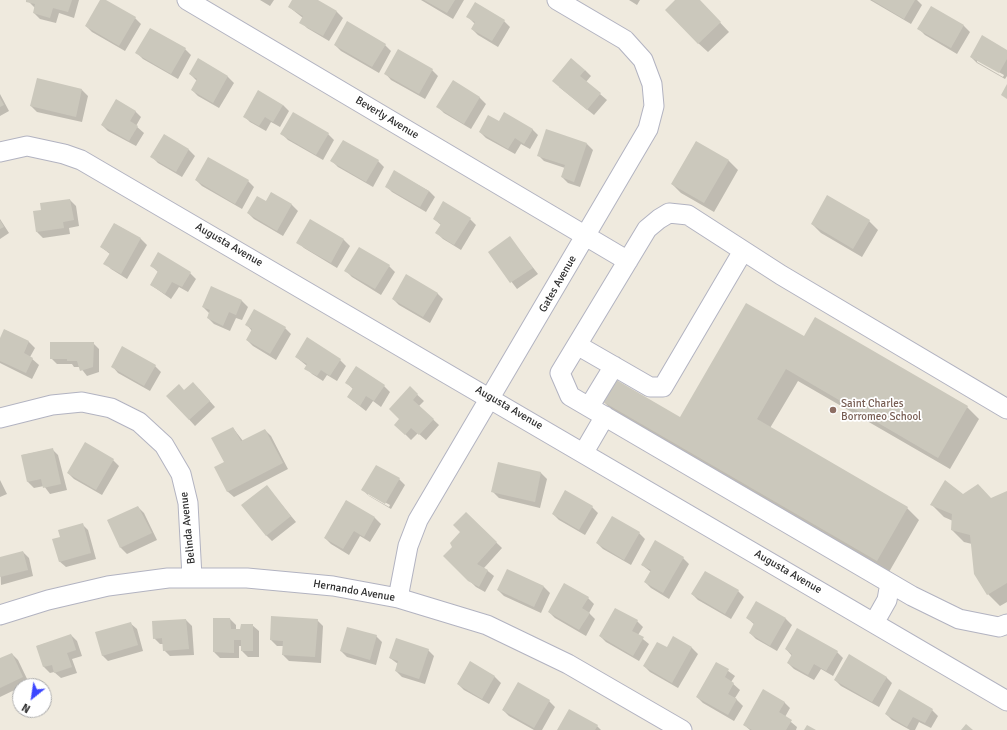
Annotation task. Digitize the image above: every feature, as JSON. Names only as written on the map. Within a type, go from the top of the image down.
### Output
[{"type":"street","name":"Beverly Avenue","points":[[187,0],[628,261]]},
{"type":"street","name":"Gates Avenue","points":[[398,598],[408,546],[418,520],[648,129],[654,106],[652,84],[643,60],[626,40],[557,0]]},
{"type":"street","name":"Augusta Avenue","points":[[0,152],[26,146],[64,154],[81,160],[584,452],[1007,701]]},
{"type":"street","points":[[1007,410],[688,215],[669,213],[647,229],[560,373],[570,396],[912,596],[960,619],[999,627],[1007,624]]},
{"type":"street","points":[[577,345],[650,387],[663,387],[743,250]]},
{"type":"street","points":[[584,452],[614,366]]},
{"type":"street","name":"Belinda Avenue","points":[[0,418],[52,405],[82,402],[111,408],[139,422],[164,445],[181,474],[188,503],[192,577]]},
{"type":"street","name":"Hernando Avenue","points":[[0,615],[48,600],[108,586],[168,578],[247,578],[333,586],[398,598],[487,625],[568,664],[682,730]]},
{"type":"street","points":[[874,623],[888,600],[890,583]]},
{"type":"building","points":[[26,0],[72,0],[68,12],[53,8],[50,18],[33,13],[35,4],[26,2]]},
{"type":"building","points":[[100,0],[106,0],[136,17],[119,46],[85,26]]},
{"type":"building","points":[[292,0],[318,0],[337,11],[323,36],[299,23],[303,16],[288,7]]},
{"type":"building","points":[[424,0],[455,0],[447,13]]},
{"type":"building","points":[[675,0],[700,0],[721,22],[698,44],[665,10]]},
{"type":"building","points":[[872,0],[915,0],[904,19]]},
{"type":"building","points":[[475,2],[505,20],[492,41],[471,29],[475,22],[466,17]]},
{"type":"building","points":[[931,6],[964,25],[951,48],[917,29]]},
{"type":"building","points":[[347,21],[386,44],[372,67],[334,45]]},
{"type":"building","points":[[150,28],[186,48],[171,74],[135,53]]},
{"type":"building","points":[[982,35],[1007,50],[1007,59],[999,73],[970,57]]},
{"type":"building","points":[[398,49],[433,69],[419,94],[384,74]]},
{"type":"building","points":[[198,58],[228,76],[213,103],[191,90],[197,79],[189,74]]},
{"type":"building","points":[[571,58],[585,70],[580,76],[601,93],[587,110],[552,81]]},
{"type":"building","points":[[37,78],[82,89],[76,117],[30,106]]},
{"type":"building","points":[[453,80],[480,97],[464,124],[436,107]]},
{"type":"building","points":[[1007,84],[1007,99],[1001,95]]},
{"type":"building","points":[[258,90],[283,105],[273,122],[265,117],[259,126],[243,117]]},
{"type":"building","points":[[0,98],[4,105],[0,107]]},
{"type":"building","points":[[116,99],[136,111],[130,121],[138,126],[129,141],[101,125]]},
{"type":"building","points":[[293,112],[329,133],[316,155],[280,134]]},
{"type":"building","points":[[504,112],[533,129],[524,144],[515,138],[508,149],[479,132],[488,115],[499,121]]},
{"type":"building","points":[[546,129],[587,143],[574,182],[561,177],[565,165],[537,156]]},
{"type":"building","points":[[164,134],[189,149],[176,172],[150,157]]},
{"type":"building","points":[[343,140],[379,160],[366,182],[330,161]]},
{"type":"building","points":[[696,141],[729,160],[704,203],[671,184]]},
{"type":"building","points":[[208,157],[249,180],[235,204],[195,180]]},
{"type":"building","points":[[394,170],[429,191],[420,207],[385,187]]},
{"type":"building","points":[[271,192],[292,204],[277,231],[247,213],[257,196],[266,201]]},
{"type":"building","points":[[827,195],[870,220],[853,249],[811,224]]},
{"type":"building","points":[[70,199],[74,220],[63,222],[64,228],[36,232],[33,211],[41,210],[40,203]]},
{"type":"building","points":[[443,201],[471,218],[454,245],[435,233],[441,224],[433,219]]},
{"type":"building","points":[[310,219],[344,239],[331,263],[296,243]]},
{"type":"building","points":[[0,220],[4,227],[0,229]]},
{"type":"building","points":[[114,223],[141,238],[121,274],[103,264],[110,253],[100,247]]},
{"type":"building","points":[[510,236],[533,268],[510,283],[488,252]]},
{"type":"building","points":[[359,247],[390,265],[375,289],[344,271]]},
{"type":"building","points":[[158,252],[191,272],[182,287],[172,282],[165,294],[150,285],[158,271],[150,266]]},
{"type":"building","points":[[406,274],[438,293],[423,317],[392,299]]},
{"type":"building","points":[[211,286],[242,300],[236,315],[229,312],[223,326],[207,318],[210,310],[202,307]]},
{"type":"building","points":[[746,303],[804,336],[815,317],[968,406],[938,458],[786,369],[757,419],[908,507],[877,561],[600,400],[613,378],[680,417]]},
{"type":"building","points":[[254,309],[286,327],[270,354],[246,340],[252,329],[245,325]]},
{"type":"building","points":[[4,329],[29,341],[24,353],[33,358],[26,373],[0,361],[0,338]]},
{"type":"building","points":[[307,337],[341,359],[330,376],[321,370],[317,376],[304,369],[307,364],[295,357]]},
{"type":"building","points":[[50,342],[94,342],[93,367],[80,371],[77,361],[67,361],[67,359],[50,359]]},
{"type":"building","points":[[122,346],[156,365],[144,386],[111,367]]},
{"type":"building","points":[[356,366],[385,385],[374,401],[366,396],[360,406],[347,397],[353,388],[345,383]]},
{"type":"building","points":[[193,382],[210,401],[189,420],[166,396],[179,384],[184,390]]},
{"type":"building","points":[[410,386],[418,394],[413,400],[434,419],[419,435],[411,428],[405,435],[394,425],[399,419],[389,409]]},
{"type":"building","points":[[233,427],[241,441],[265,429],[283,463],[227,492],[214,467],[224,462],[211,438]]},
{"type":"building","points":[[85,442],[114,459],[96,490],[67,473]]},
{"type":"building","points":[[53,448],[61,484],[43,488],[41,479],[27,482],[21,455]]},
{"type":"building","points":[[498,462],[541,472],[535,502],[491,492]]},
{"type":"building","points":[[376,465],[400,478],[385,504],[361,490]]},
{"type":"building","points":[[945,480],[963,494],[978,484],[991,498],[1007,491],[1007,583],[987,595],[974,574],[970,535],[951,530],[952,514],[930,505]]},
{"type":"building","points":[[267,485],[291,516],[266,536],[241,505]]},
{"type":"building","points":[[565,490],[593,506],[579,530],[552,514]]},
{"type":"building","points":[[346,500],[375,517],[364,537],[354,531],[343,549],[324,538]]},
{"type":"building","points":[[138,506],[152,533],[120,548],[107,520]]},
{"type":"building","points":[[466,512],[497,542],[477,564],[488,570],[479,587],[468,581],[443,556],[452,547],[450,543],[460,532],[453,525]]},
{"type":"building","points":[[612,516],[640,532],[624,560],[596,543]]},
{"type":"building","points":[[83,523],[91,553],[59,562],[52,539],[60,537],[58,530]]},
{"type":"building","points":[[655,540],[684,557],[663,593],[644,582],[651,570],[641,565]]},
{"type":"building","points":[[23,551],[28,570],[0,577],[0,557]]},
{"type":"building","points":[[507,569],[544,586],[534,607],[497,590]]},
{"type":"building","points":[[705,571],[739,590],[725,614],[691,594]]},
{"type":"building","points":[[564,583],[589,597],[582,608],[590,613],[579,630],[548,612]]},
{"type":"building","points":[[756,601],[786,618],[770,646],[749,633],[754,623],[746,618]]},
{"type":"building","points":[[615,608],[638,620],[632,631],[644,637],[633,656],[599,636]]},
{"type":"building","points":[[271,616],[318,619],[315,657],[282,655],[283,641],[270,640]]},
{"type":"building","points":[[213,618],[230,618],[231,629],[240,629],[241,624],[253,624],[253,651],[241,651],[241,640],[234,640],[234,653],[213,652]]},
{"type":"building","points":[[186,619],[189,649],[163,651],[162,638],[153,639],[152,621]]},
{"type":"building","points":[[131,622],[138,645],[102,656],[95,632]]},
{"type":"building","points":[[347,627],[377,635],[370,660],[340,651]]},
{"type":"building","points":[[797,628],[838,651],[826,671],[814,664],[808,675],[787,663],[792,654],[785,649]]},
{"type":"building","points":[[71,634],[76,650],[67,653],[72,667],[54,673],[52,665],[43,667],[36,646]]},
{"type":"building","points":[[673,636],[692,647],[672,683],[643,666],[657,642],[667,647]]},
{"type":"building","points":[[396,638],[429,649],[419,679],[395,671],[398,661],[389,658]]},
{"type":"building","points":[[12,653],[23,677],[12,678],[12,682],[0,688],[0,658]]},
{"type":"building","points":[[849,654],[887,677],[872,702],[834,680]]},
{"type":"building","points":[[470,661],[495,676],[482,699],[457,684]]},
{"type":"building","points":[[716,662],[729,669],[725,677],[734,683],[728,694],[737,699],[728,715],[696,697]]},
{"type":"building","points":[[518,682],[550,700],[534,728],[502,710]]},
{"type":"building","points":[[763,689],[785,702],[779,712],[792,720],[786,730],[752,730],[743,725]]},
{"type":"building","points":[[899,689],[933,709],[925,723],[913,717],[907,727],[885,714]]},
{"type":"building","points":[[569,709],[598,725],[595,730],[557,730]]},
{"type":"building","points":[[966,724],[973,730],[961,730]]},
{"type":"building","points":[[807,725],[816,730],[804,730]]},
{"type":"place","name":"Saint Charles Borromeo School","points":[[833,410]]}]
